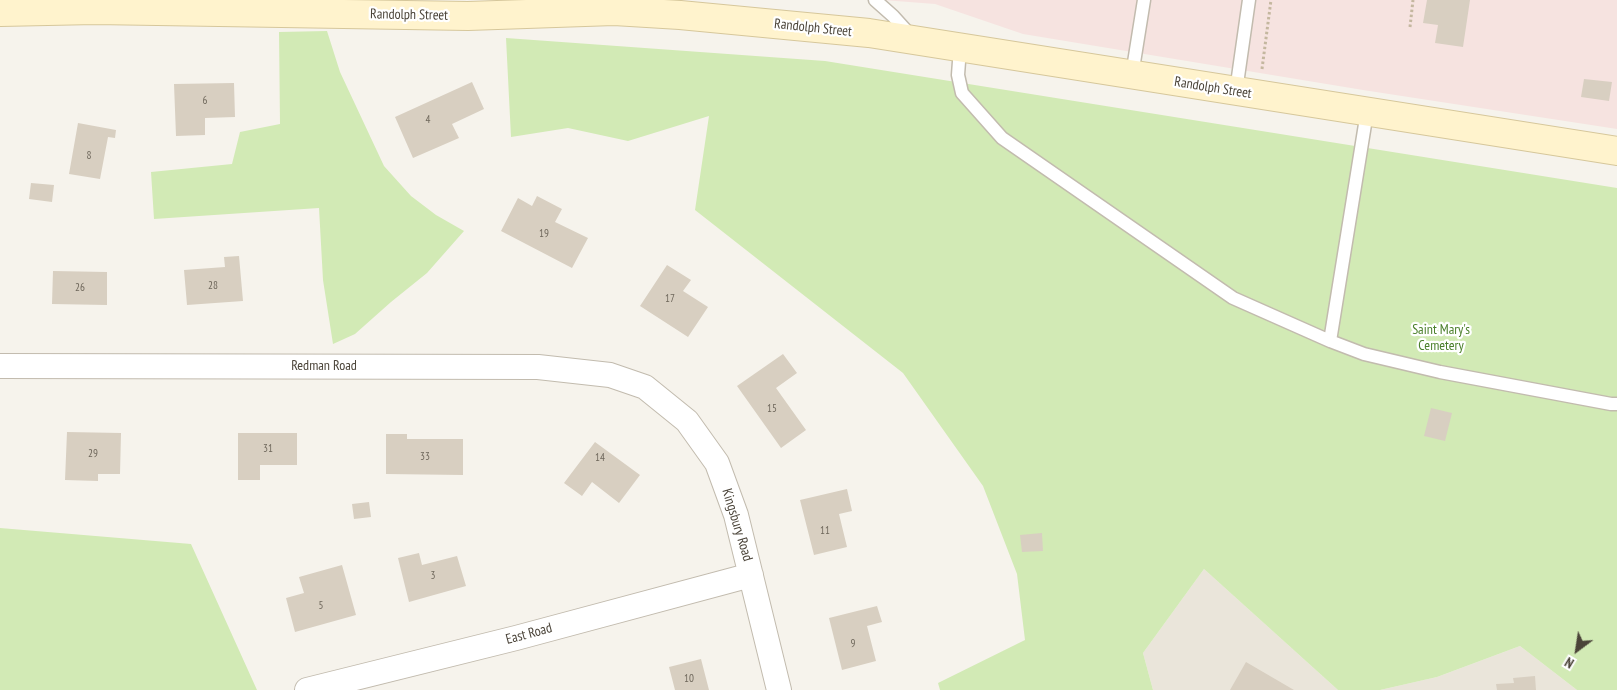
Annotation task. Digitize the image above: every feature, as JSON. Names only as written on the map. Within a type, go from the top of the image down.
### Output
[{"type":"main road","name":"Randolph Street","points":[[0,12],[95,10],[468,16],[614,12],[646,6],[916,40],[1617,151]]},
{"type":"street","name":"Redman Road","points":[[0,366],[538,367],[610,374],[645,387]]},
{"type":"street","name":"Kingsbury Road","points":[[645,387],[687,421],[717,463],[736,515],[780,690]]},
{"type":"street","name":"East Road","points":[[307,690],[516,638],[751,575]]},
{"type":"lane","points":[[875,0],[916,40]]},
{"type":"lane","points":[[1132,75],[1144,0]]},
{"type":"lane","points":[[1236,91],[1249,0]]},
{"type":"lane","points":[[960,48],[958,75],[962,93],[1002,138],[1233,298],[1364,354],[1440,372],[1617,404]]},
{"type":"lane","points":[[1330,341],[1367,112]]},
{"type":"path","points":[[1261,79],[1272,0]]},
{"type":"path","points":[[1410,27],[1413,0]]},
{"type":"shaded area","points":[[883,0],[1617,0],[1617,129],[1363,90],[1023,34],[935,4]]},
{"type":"shaded area","points":[[1204,569],[1338,690],[1153,690],[1143,653]]},
{"type":"shaded area","points":[[1520,646],[1577,690],[1380,690],[1437,677]]},
{"type":"green space","points":[[327,31],[340,72],[384,166],[411,196],[436,215],[464,231],[427,273],[355,334],[333,344],[323,280],[319,208],[154,219],[151,172],[232,164],[240,132],[280,124],[279,32]]},
{"type":"green space","name":"Saint Mary's Cemetery","points":[[506,38],[825,61],[1617,188],[1617,690],[1577,690],[1520,646],[1437,677],[1380,690],[1338,690],[1204,569],[1143,653],[1153,690],[940,690],[938,683],[1025,640],[1017,574],[983,486],[903,373],[695,210],[709,116],[628,141],[568,128],[511,137]]},
{"type":"green space","points":[[0,528],[191,544],[257,690],[0,690]]},
{"type":"building","points":[[1427,0],[1470,0],[1463,47],[1435,43],[1438,25],[1423,23]]},
{"type":"building","points":[[1584,79],[1612,82],[1609,101],[1581,97]]},
{"type":"building","points":[[472,82],[484,109],[452,124],[459,138],[413,158],[395,117]]},
{"type":"building","points":[[234,83],[235,117],[205,118],[205,135],[176,136],[174,84]]},
{"type":"building","points":[[78,123],[116,130],[115,138],[108,137],[100,179],[69,174]]},
{"type":"building","points":[[31,183],[54,185],[52,202],[29,199]]},
{"type":"building","points":[[537,196],[562,209],[555,222],[588,238],[572,268],[501,231],[518,198],[532,206]]},
{"type":"building","points":[[239,256],[243,301],[187,305],[184,270],[225,267],[224,257]]},
{"type":"building","points":[[667,265],[691,280],[683,291],[708,307],[688,337],[640,306]]},
{"type":"building","points":[[53,271],[107,272],[107,305],[52,304]]},
{"type":"building","points":[[783,354],[797,373],[776,388],[806,430],[781,448],[737,386]]},
{"type":"building","points":[[1431,408],[1452,413],[1445,441],[1424,436]]},
{"type":"building","points":[[67,432],[121,433],[120,474],[98,474],[98,481],[65,480]]},
{"type":"building","points":[[238,433],[297,433],[297,465],[260,465],[260,480],[238,480]]},
{"type":"building","points":[[386,434],[407,434],[407,439],[463,439],[463,475],[386,474]]},
{"type":"building","points":[[595,442],[640,475],[619,503],[592,482],[582,496],[564,483]]},
{"type":"building","points":[[847,489],[852,511],[839,514],[847,547],[814,555],[800,500]]},
{"type":"building","points":[[369,502],[371,517],[354,519],[352,504]]},
{"type":"building","points":[[1042,533],[1043,551],[1022,552],[1020,535]]},
{"type":"building","points":[[419,553],[422,565],[457,556],[466,586],[409,602],[398,558]]},
{"type":"building","points":[[342,565],[356,615],[295,632],[286,598],[304,593],[299,577]]},
{"type":"building","points":[[877,606],[882,622],[867,626],[876,661],[842,670],[829,618]]},
{"type":"building","points":[[701,659],[709,690],[675,690],[669,667]]},
{"type":"building","points":[[1246,662],[1294,690],[1230,690]]},
{"type":"building","points":[[1535,676],[1536,690],[1497,690],[1496,684],[1514,683],[1513,678]]}]
